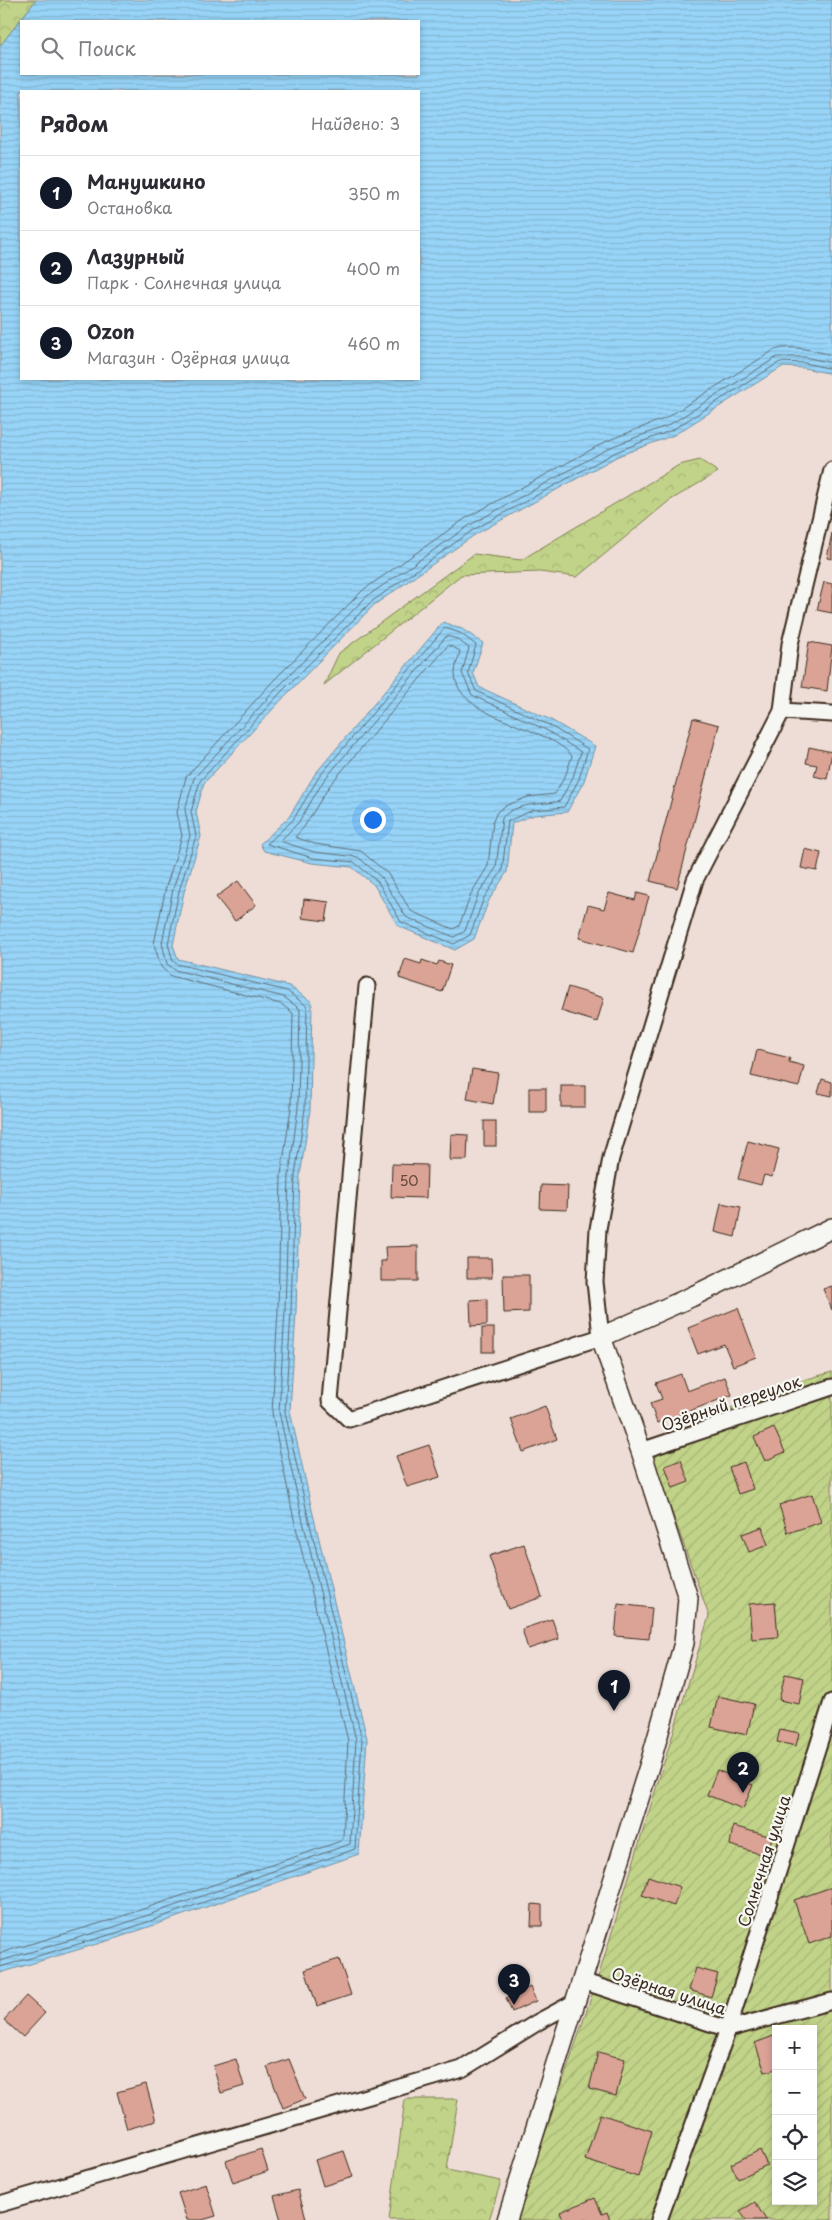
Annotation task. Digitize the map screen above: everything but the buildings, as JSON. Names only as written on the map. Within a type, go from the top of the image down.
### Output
[{"type":"street","points":[[507,2220],[573,2003],[582,1981],[651,1760],[684,1643],[688,1598],[641,1451],[601,1337],[595,1282],[598,1229],[610,1158],[695,880],[782,711],[790,644],[832,470]]},
{"type":"street","points":[[782,711],[832,714]]},
{"type":"street","points":[[367,986],[330,1401],[349,1419],[601,1337],[692,1297],[832,1228]]},
{"type":"street","name":"Озёрный переулок","points":[[641,1451],[832,1387]]},
{"type":"street","name":"Солнечная улица","points":[[659,2220],[728,2030],[832,1702]]},
{"type":"street","name":"Озёрная улица","points":[[582,1981],[728,2030],[832,2001]]},
{"type":"street","points":[[0,2204],[462,2069],[538,2022],[573,2003]]},
{"type":"green space","points":[[0,0],[36,0],[20,20],[0,46]]},
{"type":"green space","points":[[700,460],[718,472],[669,501],[577,577],[540,572],[461,575],[324,685],[339,653],[474,554],[521,560],[679,465]]},
{"type":"green space","points":[[832,1372],[832,2220],[516,2220],[600,1971],[709,1616],[647,1442],[793,1383]]},
{"type":"green space","points":[[405,2099],[458,2099],[447,2170],[501,2181],[489,2220],[389,2220]]},
{"type":"water","points":[[36,0],[832,0],[832,374],[804,368],[782,367],[674,435],[618,456],[476,534],[374,605],[204,783],[196,812],[201,836],[184,892],[173,945],[178,959],[289,986],[312,1002],[310,1110],[300,1176],[296,1312],[290,1411],[367,1739],[359,1854],[117,1938],[0,1973],[0,46],[20,20],[20,75],[420,75],[420,20],[20,20]]},
{"type":"water","points":[[443,622],[462,629],[483,643],[473,673],[479,687],[551,720],[595,746],[584,781],[567,812],[534,815],[512,823],[507,872],[489,900],[474,939],[455,950],[398,926],[374,885],[352,867],[312,863],[264,851],[260,844],[289,817],[315,774]]},
{"type":"place","name":"Манушкино","points":[[614,1711]]},
{"type":"place","name":"Лазурный","points":[[743,1793]]},
{"type":"place","name":"Ozon","points":[[514,2005]]}]
